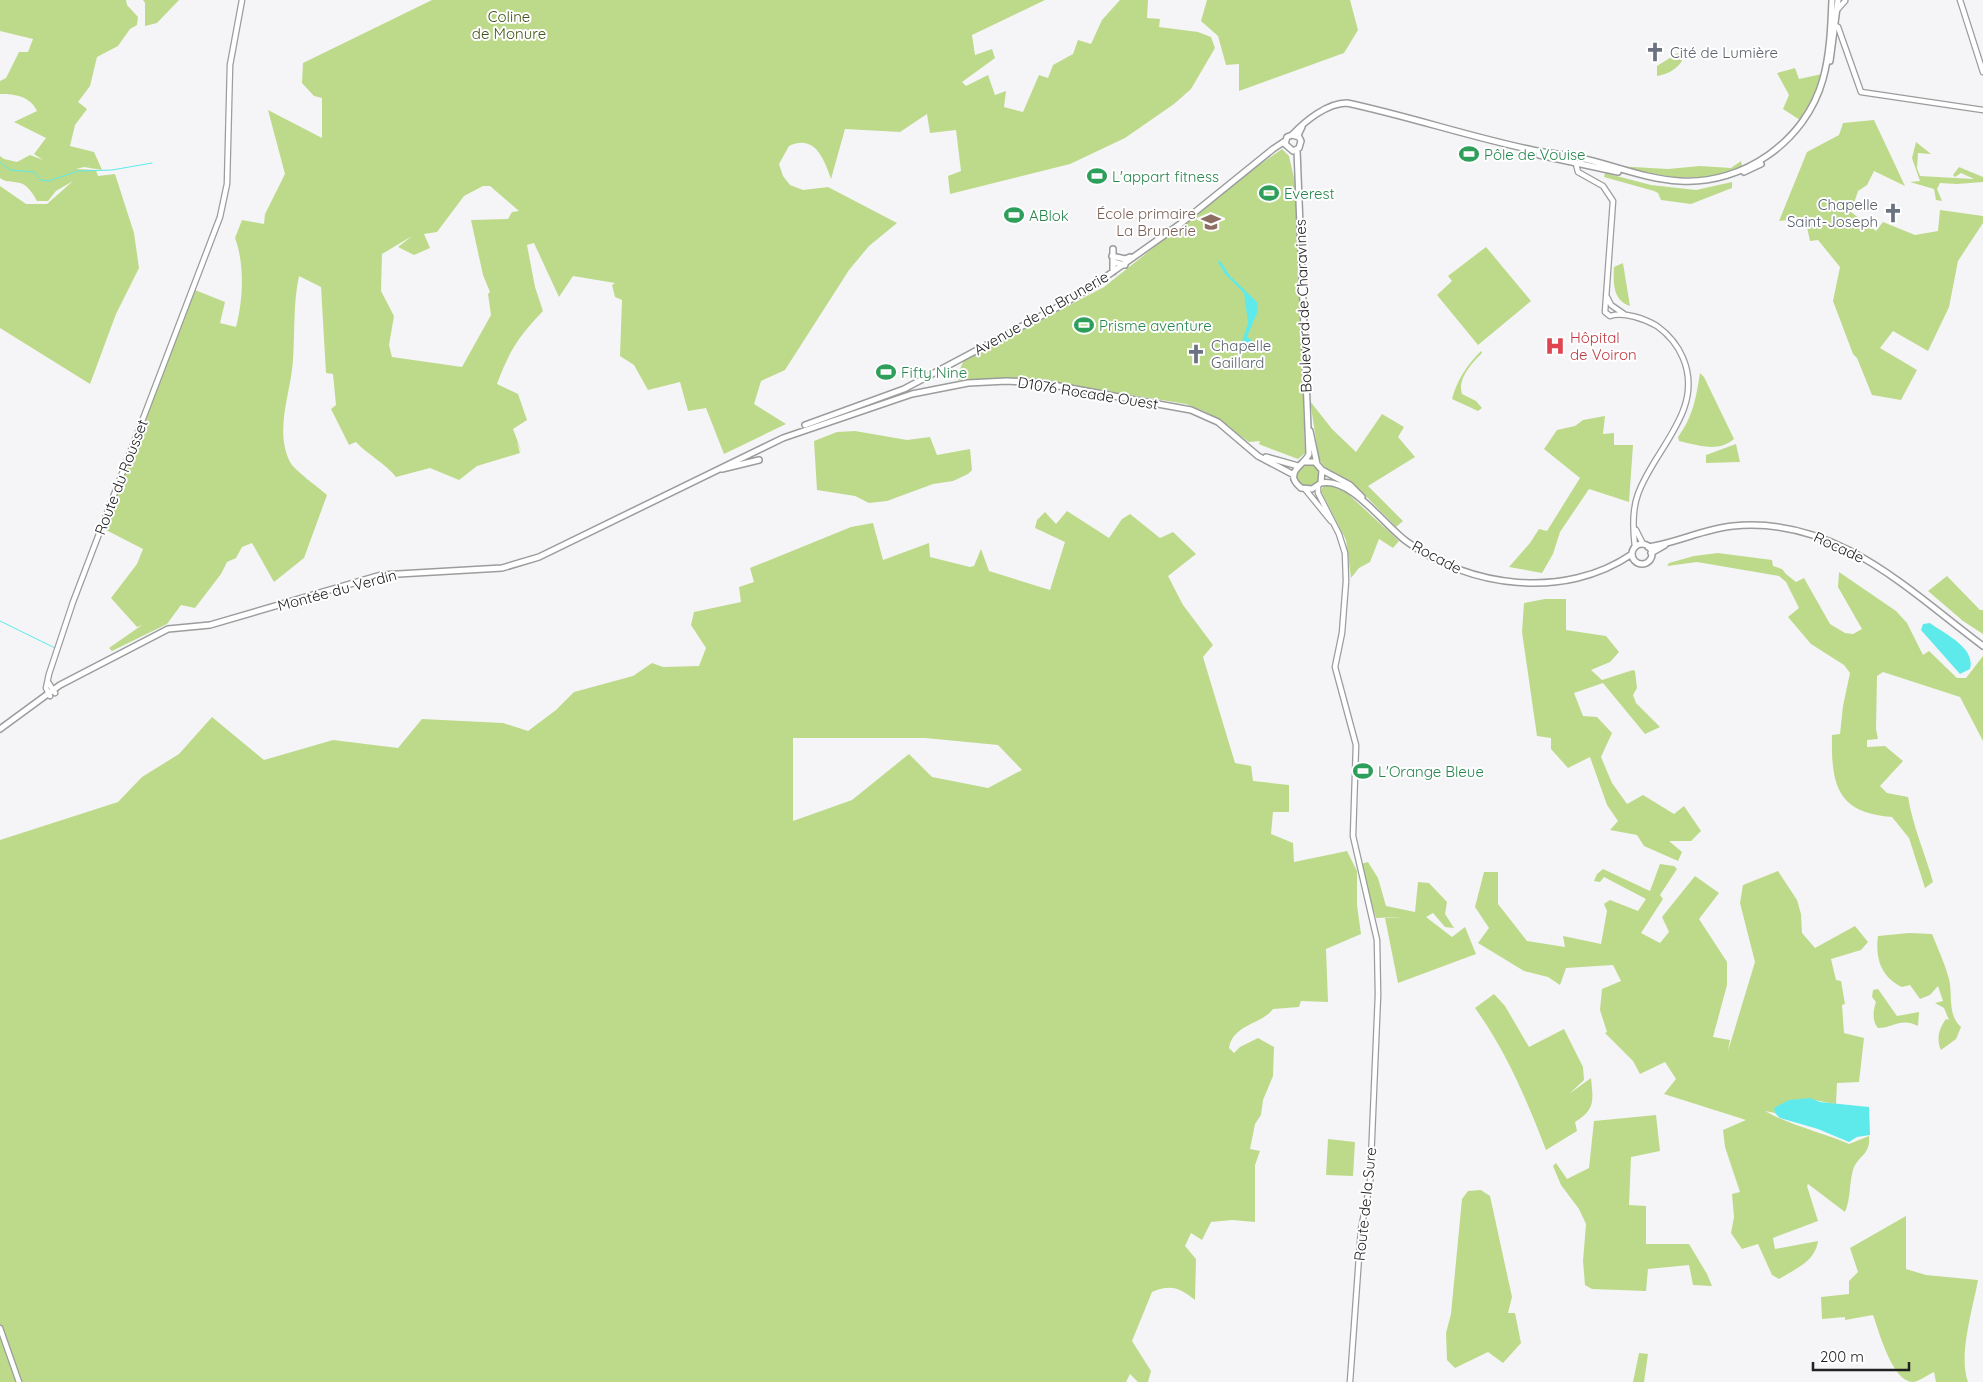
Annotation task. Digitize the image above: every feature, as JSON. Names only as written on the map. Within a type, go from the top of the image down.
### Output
[{"type":"main road","name":"Route du Rousset","points":[[52,693],[48,682],[73,602],[199,274],[207,259],[220,217],[227,184],[230,65],[242,0]]},
{"type":"main road","points":[[1615,311],[1606,314],[1608,306],[1606,294],[1613,201],[1609,192],[1603,186],[1578,172],[1577,160],[1664,182],[1682,184],[1716,181],[1752,169],[1769,159],[1789,142],[1812,112],[1826,81],[1832,24],[1832,0]]},
{"type":"main road","points":[[1832,24],[1838,0],[1846,1]]},
{"type":"main road","points":[[1960,0],[1983,72]]},
{"type":"main road","points":[[1836,11],[1846,1]]},
{"type":"main road","points":[[1832,24],[1838,27],[1860,91],[1983,110]]},
{"type":"main road","name":"Avenue de la Brunerie","points":[[676,488],[776,437],[855,409],[904,389],[1056,308],[1125,265],[1180,224],[1273,149],[1287,146],[1292,135],[1327,108],[1340,105],[1362,109],[1577,160]]},
{"type":"main road","points":[[1292,135],[1298,137],[1304,124]]},
{"type":"main road","name":"Boulevard de Charavines","points":[[1298,137],[1301,144],[1297,150],[1297,174],[1309,454],[1304,462]]},
{"type":"main road","points":[[1287,146],[1297,150]]},
{"type":"main road","name":"Boulevard de Charavines","points":[[1287,146],[1297,174]]},
{"type":"main road","name":"Avenue de la Brunerie","points":[[1125,265],[1154,241],[1180,224]]},
{"type":"main road","points":[[1113,259],[1128,258],[1154,241]]},
{"type":"main road","points":[[1113,249],[1113,272]]},
{"type":"main road","points":[[1113,259],[1125,265]]},
{"type":"main road","points":[[1608,306],[1615,311],[1649,322],[1666,333],[1681,352],[1687,370],[1689,387],[1681,419],[1639,490],[1635,505],[1634,527],[1635,547],[1632,554],[1635,561],[1640,564],[1646,563],[1652,554],[1634,527]]},
{"type":"main road","name":"D1076 Rocade Ouest","points":[[912,394],[948,385],[987,381],[1024,381],[1191,410],[1218,422],[1263,459],[1294,475]]},
{"type":"main road","points":[[855,409],[912,394]]},
{"type":"main road","points":[[676,488],[800,431],[912,394]]},
{"type":"main road","name":"Boulevard de Charavines","points":[[1307,409],[1318,464],[1322,470]]},
{"type":"main road","name":"D1076 Rocade Ouest","points":[[1252,450],[1277,461],[1298,466]]},
{"type":"main road","points":[[712,472],[759,460]]},
{"type":"main road","points":[[1318,464],[1311,461],[1304,462],[1298,466],[1294,475],[1298,485],[1306,489],[1336,528]]},
{"type":"main road","points":[[1322,470],[1319,496],[1336,528]]},
{"type":"main road","name":"Rocade","points":[[1322,470],[1354,488],[1380,518]]},
{"type":"main road","name":"Rocade","points":[[1319,484],[1330,482],[1346,489],[1404,540],[1430,557],[1464,572],[1493,579],[1522,583],[1558,581],[1593,573],[1618,563],[1632,554]]},
{"type":"main road","points":[[1306,489],[1319,484]]},
{"type":"main road","name":"Montée du Verdin","points":[[0,729],[82,672],[168,629],[210,625],[374,577],[399,573],[494,569],[516,566],[676,488]]},
{"type":"main road","name":"Rocade","points":[[1645,546],[1670,542],[1705,531],[1744,525],[1783,528],[1819,536],[1844,546],[1870,562],[1983,646]]},
{"type":"main road","name":"Route de la Sure","points":[[1336,528],[1343,544],[1346,571],[1342,633],[1336,667],[1356,745],[1353,836],[1376,928],[1378,995],[1370,1184],[1361,1229],[1350,1382]]},
{"type":"main road","name":"Rocade","points":[[1652,554],[1670,542]]},
{"type":"main road","points":[[1635,547],[1645,546]]},
{"type":"main road","name":"Rocade","points":[[1618,563],[1635,561]]},
{"type":"main road","points":[[0,1328],[18,1382]]},
{"type":"green space","points":[[0,0],[126,0],[127,5],[138,17],[137,25],[130,29],[118,46],[97,57],[90,86],[78,102],[87,109],[75,125],[70,146],[94,152],[102,170],[84,167],[76,169],[96,170],[98,176],[115,174],[134,233],[139,268],[116,314],[90,384],[0,328],[0,186],[26,204],[47,204],[73,181],[56,191],[48,201],[37,201],[25,186],[0,178],[0,156],[17,162],[30,155],[43,160],[34,154],[46,138],[14,122],[37,111],[30,102],[16,95],[0,94],[0,81],[6,78],[19,52],[28,52],[33,39],[0,31]]},
{"type":"green space","points":[[143,0],[179,0],[157,23],[145,26],[145,3]]},
{"type":"green space","name":"Coline de Monure","points":[[432,0],[1045,0],[972,35],[975,55],[992,49],[995,58],[962,82],[966,86],[988,75],[995,95],[1006,91],[1004,107],[1023,112],[1039,75],[1048,78],[1053,65],[1073,54],[1078,40],[1091,44],[1102,20],[1120,0],[1148,0],[1147,18],[1160,19],[1159,27],[1198,32],[1211,37],[1215,48],[1191,89],[1174,104],[1125,138],[1070,164],[950,194],[948,176],[961,171],[956,130],[930,133],[927,114],[900,132],[845,129],[831,179],[817,150],[812,146],[806,143],[798,143],[789,146],[779,164],[783,176],[790,185],[803,190],[828,187],[897,223],[869,246],[849,270],[785,370],[761,381],[754,404],[786,424],[724,454],[706,408],[688,411],[680,382],[648,390],[634,365],[620,356],[622,300],[615,297],[612,285],[615,283],[573,276],[559,297],[534,243],[527,245],[535,287],[543,311],[527,328],[516,344],[497,384],[518,394],[527,420],[513,429],[522,453],[517,442],[520,453],[477,466],[459,480],[430,468],[396,477],[387,467],[356,442],[349,445],[331,409],[336,405],[333,374],[326,373],[321,287],[299,276],[295,308],[292,373],[283,424],[283,437],[285,450],[293,466],[327,495],[304,558],[274,582],[252,543],[242,547],[236,558],[227,562],[221,574],[195,608],[181,605],[167,624],[112,651],[109,648],[142,625],[137,627],[111,598],[137,564],[143,549],[104,529],[195,290],[225,302],[220,323],[236,327],[240,306],[242,271],[235,238],[242,220],[264,224],[265,214],[285,174],[268,110],[322,138],[322,98],[314,96],[302,83],[303,63]],"holes":[[[483,186],[490,186],[519,211],[512,212],[508,219],[471,220],[483,275],[490,292],[488,294],[491,315],[462,367],[392,357],[389,345],[394,316],[381,291],[382,254],[412,236],[398,247],[414,255],[430,248],[424,234],[437,232],[464,196]]]},
{"type":"green space","points":[[1207,0],[1350,0],[1358,30],[1344,53],[1239,91],[1239,64],[1226,65],[1218,36],[1201,21]]},
{"type":"green space","points":[[1678,53],[1682,61],[1677,67],[1671,72],[1657,76],[1657,66]]},
{"type":"green space","points":[[1795,68],[1799,79],[1822,74],[1812,99],[1800,120],[1783,109],[1789,95],[1777,73]]},
{"type":"green space","points":[[1874,120],[1905,186],[1874,171],[1867,185],[1858,191],[1851,212],[1876,231],[1883,222],[1915,235],[1938,231],[1940,210],[1983,216],[1983,223],[1958,261],[1949,307],[1928,351],[1893,331],[1880,348],[1917,370],[1901,400],[1872,395],[1857,358],[1853,354],[1833,301],[1840,267],[1818,240],[1810,241],[1805,218],[1779,221],[1807,152],[1839,135],[1843,123]]},
{"type":"green space","points":[[1916,142],[1931,154],[1918,153],[1917,168],[1920,176],[1974,179],[1961,173],[1955,177],[1953,175],[1959,167],[1983,177],[1983,182],[1940,183],[1937,189],[1942,201],[1936,200],[1934,189],[1910,182],[1920,181],[1912,158]]},
{"type":"green space","points":[[1282,149],[1289,156],[1296,187],[1305,453],[1298,459],[1261,445],[1259,444],[1260,441],[1249,442],[1206,412],[1186,404],[1039,380],[955,380],[964,360],[1104,287],[1242,177]]},
{"type":"green space","points":[[1741,161],[1742,166],[1712,177],[1672,177],[1616,166],[1668,169],[1700,166],[1731,168]]},
{"type":"green space","points":[[1605,173],[1651,185],[1696,190],[1732,182],[1732,188],[1691,204],[1661,200],[1658,193],[1654,191],[1604,177]]},
{"type":"green space","points":[[1486,247],[1531,301],[1478,345],[1437,295],[1452,281],[1448,276]]},
{"type":"green space","points":[[1623,263],[1630,306],[1620,300],[1614,285],[1614,267]]},
{"type":"green space","points":[[1481,351],[1482,353],[1463,377],[1461,388],[1462,394],[1476,401],[1482,408],[1478,411],[1452,399],[1463,373]]},
{"type":"green space","points":[[1700,373],[1704,377],[1734,439],[1721,446],[1708,447],[1679,441],[1678,437],[1693,407]]},
{"type":"green space","points":[[1310,401],[1332,429],[1356,452],[1382,414],[1404,427],[1398,437],[1415,457],[1368,486],[1403,521],[1396,527],[1353,483],[1327,470],[1319,459]]},
{"type":"green space","points":[[1605,416],[1603,434],[1614,433],[1614,445],[1633,445],[1629,502],[1589,489],[1560,532],[1553,554],[1542,573],[1509,567],[1530,543],[1539,529],[1547,531],[1580,478],[1544,449],[1557,430],[1575,426],[1583,420]]},
{"type":"green space","points":[[855,431],[907,440],[930,437],[937,455],[970,449],[972,470],[953,481],[933,484],[887,501],[869,503],[855,496],[817,490],[814,441],[837,432]]},
{"type":"green space","points":[[1736,444],[1740,462],[1706,463],[1706,455]]},
{"type":"green space","points":[[1309,464],[1317,468],[1321,476],[1317,484],[1309,488],[1301,484],[1297,476],[1301,468]]},
{"type":"green space","points":[[1328,485],[1347,493],[1399,541],[1393,548],[1379,539],[1370,562],[1359,568],[1351,578],[1346,540],[1321,491],[1323,487]]},
{"type":"green space","points":[[1067,511],[1109,538],[1122,519],[1130,514],[1160,538],[1173,532],[1196,554],[1168,576],[1183,605],[1213,645],[1203,657],[1235,763],[1251,766],[1253,781],[1289,785],[1289,812],[1273,812],[1271,834],[1293,843],[1294,862],[1347,851],[1357,871],[1357,905],[1361,934],[1326,949],[1328,1002],[1301,1001],[1299,1007],[1273,1009],[1262,1018],[1242,1029],[1232,1040],[1229,1048],[1234,1053],[1240,1047],[1258,1038],[1274,1047],[1273,1076],[1263,1100],[1261,1115],[1255,1124],[1250,1149],[1260,1151],[1255,1165],[1255,1222],[1232,1220],[1211,1222],[1202,1240],[1191,1233],[1185,1246],[1196,1259],[1195,1300],[1180,1290],[1170,1288],[1152,1292],[1132,1341],[1151,1371],[1148,1382],[1138,1382],[1130,1374],[1126,1382],[0,1382],[0,840],[118,802],[142,777],[179,754],[212,717],[264,760],[333,740],[398,748],[422,719],[503,723],[528,731],[556,710],[574,692],[633,676],[652,663],[663,667],[699,666],[706,648],[691,625],[694,612],[741,602],[739,587],[754,582],[750,568],[851,527],[873,523],[883,560],[929,543],[930,557],[970,567],[974,566],[981,549],[989,571],[1050,590],[1065,542],[1035,528],[1037,520],[1045,512],[1056,524]],"holes":[[[793,738],[925,738],[998,745],[1022,770],[988,788],[932,777],[909,754],[852,800],[793,821]]]},
{"type":"green space","points":[[1718,553],[1772,560],[1773,566],[1782,569],[1796,582],[1804,578],[1830,624],[1845,633],[1853,634],[1862,629],[1838,587],[1839,572],[1896,611],[1907,623],[1923,655],[1929,651],[1957,678],[1966,678],[1983,656],[1983,741],[1960,697],[1883,672],[1877,676],[1876,729],[1878,739],[1867,740],[1867,747],[1885,746],[1903,761],[1880,786],[1887,793],[1908,797],[1933,882],[1925,888],[1909,838],[1892,817],[1859,810],[1841,793],[1836,782],[1833,768],[1832,735],[1840,734],[1843,706],[1850,673],[1844,665],[1811,644],[1788,617],[1799,608],[1786,582],[1779,576],[1697,562],[1667,566],[1669,563],[1694,556]]},
{"type":"green space","points":[[1947,576],[1980,610],[1983,610],[1983,634],[1963,621],[1928,591]]},
{"type":"green space","points":[[1545,599],[1566,599],[1566,630],[1606,636],[1619,652],[1610,662],[1591,670],[1602,680],[1635,671],[1637,688],[1633,695],[1636,703],[1660,727],[1645,734],[1603,683],[1574,693],[1583,716],[1597,717],[1612,733],[1601,757],[1612,783],[1627,804],[1643,795],[1674,814],[1684,806],[1701,831],[1691,841],[1669,841],[1682,852],[1678,861],[1644,846],[1637,835],[1610,830],[1618,821],[1607,805],[1590,757],[1568,768],[1551,749],[1551,738],[1537,736],[1522,632],[1524,603]]},
{"type":"green space","points":[[1368,862],[1378,878],[1386,906],[1415,912],[1418,882],[1429,883],[1447,902],[1445,914],[1454,928],[1445,927],[1433,913],[1426,917],[1452,937],[1465,927],[1476,954],[1398,983],[1385,918],[1403,917],[1376,918],[1360,864]]},
{"type":"green space","points":[[1660,864],[1674,866],[1677,869],[1660,895],[1663,899],[1641,933],[1660,943],[1669,932],[1662,917],[1695,876],[1719,893],[1699,919],[1727,962],[1727,985],[1713,1037],[1730,1040],[1728,1051],[1755,962],[1740,903],[1743,885],[1778,871],[1797,900],[1801,914],[1802,933],[1815,948],[1855,926],[1868,942],[1861,950],[1831,959],[1836,980],[1841,981],[1845,1004],[1842,1005],[1844,1033],[1864,1038],[1859,1082],[1837,1083],[1836,1104],[1805,1099],[1791,1101],[1775,1108],[1775,1113],[1765,1111],[1786,1121],[1849,1144],[1869,1136],[1868,1147],[1853,1170],[1845,1212],[1808,1184],[1818,1221],[1773,1238],[1775,1249],[1818,1241],[1809,1260],[1779,1279],[1772,1275],[1758,1244],[1742,1249],[1731,1233],[1734,1217],[1732,1194],[1740,1192],[1725,1147],[1723,1130],[1746,1120],[1664,1094],[1676,1079],[1665,1062],[1640,1074],[1633,1061],[1605,1033],[1607,1032],[1600,1010],[1602,989],[1621,981],[1613,965],[1566,968],[1560,985],[1548,977],[1524,971],[1478,943],[1489,928],[1475,907],[1484,872],[1498,872],[1498,904],[1527,941],[1565,947],[1563,936],[1601,944],[1607,911],[1604,904],[1610,900],[1638,911],[1646,899],[1604,877],[1600,882],[1594,881],[1597,874],[1603,869],[1650,891]]},
{"type":"green space","points":[[1909,933],[1932,934],[1949,979],[1952,1011],[1961,1027],[1956,1039],[1941,1050],[1939,1042],[1940,1030],[1946,1019],[1949,1020],[1944,1008],[1935,1003],[1943,1001],[1938,986],[1930,995],[1920,999],[1910,985],[1902,987],[1889,978],[1884,972],[1879,959],[1878,936]]},
{"type":"green space","points":[[1878,989],[1897,1016],[1919,1012],[1918,1026],[1902,1023],[1878,1028],[1874,1016],[1876,1002],[1872,997],[1873,990]]},
{"type":"green space","points":[[1494,994],[1505,1006],[1529,1047],[1564,1029],[1583,1067],[1584,1080],[1569,1094],[1591,1078],[1592,1103],[1587,1113],[1575,1122],[1577,1131],[1546,1150],[1515,1076],[1475,1008]]},
{"type":"green space","points":[[1656,1115],[1660,1151],[1631,1157],[1629,1205],[1646,1206],[1646,1244],[1689,1244],[1712,1286],[1693,1285],[1689,1265],[1648,1269],[1646,1291],[1592,1289],[1585,1285],[1583,1261],[1586,1224],[1579,1209],[1561,1185],[1553,1166],[1556,1163],[1567,1179],[1589,1168],[1594,1121]]},
{"type":"green space","points":[[1328,1139],[1355,1142],[1353,1176],[1326,1175]]},
{"type":"green space","points":[[1481,1190],[1490,1196],[1512,1297],[1508,1313],[1515,1313],[1521,1343],[1503,1363],[1488,1352],[1455,1368],[1447,1360],[1446,1333],[1451,1314],[1462,1199],[1468,1191]]},
{"type":"green space","points":[[1906,1216],[1906,1269],[1926,1275],[1978,1280],[1965,1346],[1965,1371],[1968,1382],[1936,1382],[1934,1372],[1913,1382],[1905,1380],[1899,1374],[1887,1354],[1873,1315],[1845,1320],[1845,1317],[1822,1319],[1821,1297],[1849,1294],[1849,1281],[1858,1272],[1850,1248]]},
{"type":"green space","points":[[1639,1353],[1648,1354],[1644,1382],[1633,1382]]},
{"type":"water","points":[[1217,260],[1221,262],[1230,276],[1257,302],[1258,311],[1247,337],[1265,350],[1241,345],[1248,323],[1244,293],[1225,274]]},
{"type":"water","points":[[1930,623],[1964,648],[1971,661],[1970,669],[1960,674],[1921,630],[1923,624]]},
{"type":"water","points":[[1810,1098],[1820,1102],[1869,1107],[1870,1135],[1857,1137],[1849,1142],[1818,1129],[1780,1118],[1775,1113],[1774,1108],[1789,1100]]},
{"type":"waterway","points":[[0,162],[10,170],[34,172],[41,180],[48,181],[78,171],[112,170],[152,163]]},
{"type":"waterway","points":[[0,621],[55,648]]},
{"type":"place","name":"Cité de Lumière","points":[[1655,52]]},
{"type":"place","name":"Pôle de Vouise","points":[[1469,154]]},
{"type":"place","name":"L'appart fitness","points":[[1097,176]]},
{"type":"place","name":"Everest","points":[[1269,193]]},
{"type":"place","name":"Chapelle Saint-Joseph","points":[[1893,213]]},
{"type":"place","name":"ABlok","points":[[1014,215]]},
{"type":"place","name":"École primaire La Brunerie","points":[[1211,222]]},
{"type":"place","name":"Prisme aventure","points":[[1084,325]]},
{"type":"place","name":"Hôpital de Voiron","points":[[1555,346]]},
{"type":"place","name":"Chapelle Gaillard","points":[[1196,354]]},
{"type":"place","name":"Fifty Nine","points":[[886,372]]},
{"type":"place","name":"L'Orange Bleue","points":[[1363,771]]}]
